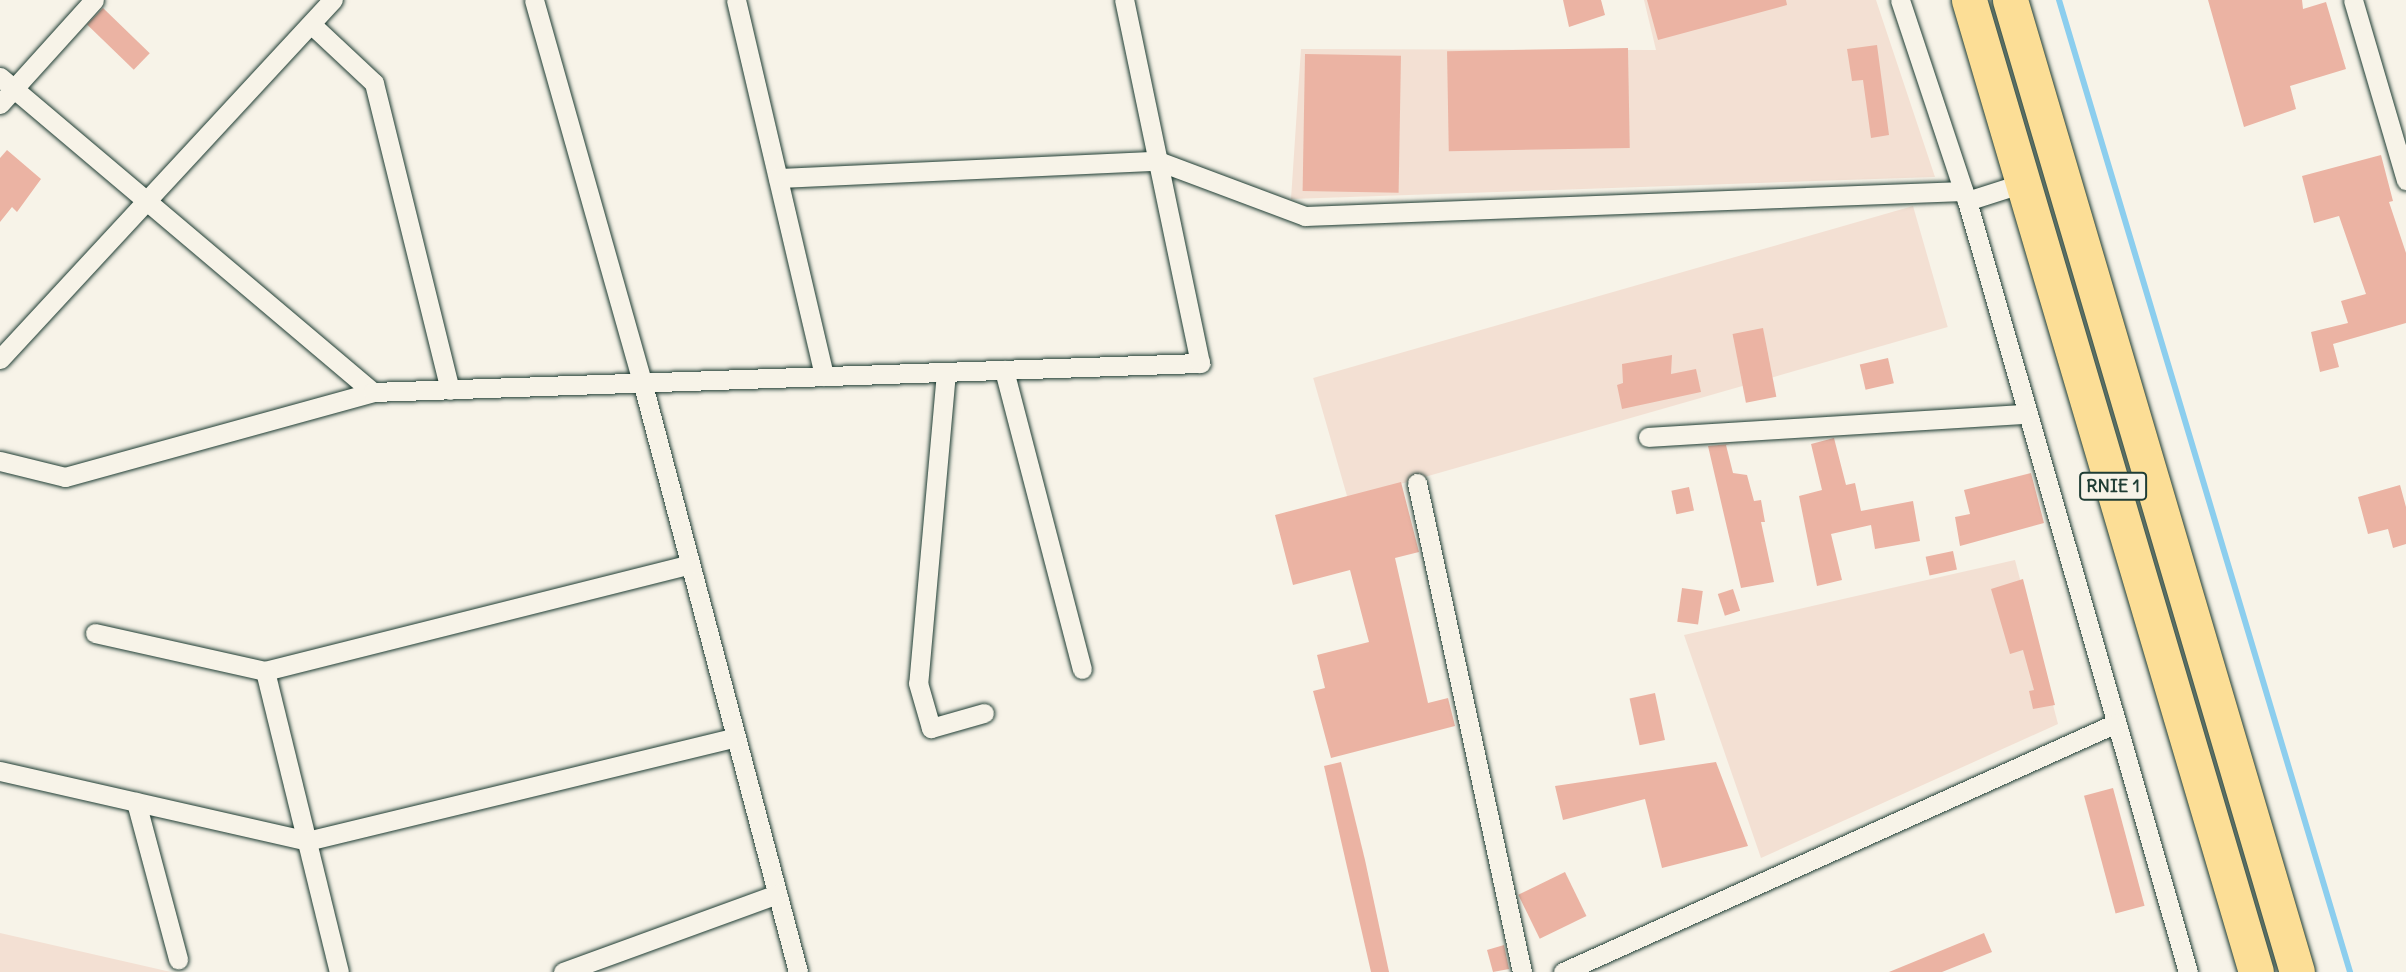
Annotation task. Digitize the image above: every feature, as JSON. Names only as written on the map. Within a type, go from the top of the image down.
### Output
[{"type":"highway","name":"RNIE 1","points":[[1969,0],[2256,972]]},
{"type":"highway","name":"RNIE 1","points":[[2010,0],[2297,972]]},
{"type":"street","points":[[0,104],[7,83],[94,0]]},
{"type":"street","points":[[0,359],[333,0]]},
{"type":"street","points":[[534,0],[642,381],[798,972]]},
{"type":"street","points":[[736,0],[824,376]]},
{"type":"street","points":[[0,461],[65,477],[373,393],[642,381],[1200,363],[1124,0]]},
{"type":"street","points":[[1900,0],[1965,196],[2114,724],[2188,972]]},
{"type":"street","points":[[2353,0],[2406,180]]},
{"type":"street","points":[[311,24],[374,83],[450,390]]},
{"type":"street","points":[[7,83],[373,393]]},
{"type":"street","points":[[778,178],[1158,161],[1305,216],[1965,196],[2023,183]]},
{"type":"street","points":[[1003,370],[1082,669]]},
{"type":"street","points":[[946,372],[918,682],[931,728],[984,713]]},
{"type":"street","points":[[1648,437],[2025,414]]},
{"type":"street","points":[[1417,483],[1522,972]]},
{"type":"street","points":[[95,633],[265,671],[690,564]]},
{"type":"street","points":[[265,671],[339,972]]},
{"type":"street","points":[[1563,972],[2114,724]]},
{"type":"street","points":[[0,771],[306,841],[736,737]]},
{"type":"street","points":[[136,802],[178,959]]},
{"type":"street","points":[[562,972],[777,894]]},
{"type":"shaded area","points":[[1644,0],[1876,0],[1935,177],[1291,199],[1301,49],[1656,50]]},
{"type":"shaded area","points":[[1913,206],[1948,327],[1348,499],[1313,378]]},
{"type":"shaded area","points":[[2015,560],[2058,724],[1761,858],[1684,635]]},
{"type":"shaded area","points":[[0,933],[171,972],[0,972]]},
{"type":"building","points":[[1563,0],[1601,0],[1605,15],[1569,27]]},
{"type":"building","points":[[1647,0],[1786,0],[1787,5],[1658,40]]},
{"type":"building","points":[[2208,0],[2302,0],[2303,9],[2326,2],[2346,69],[2290,86],[2296,109],[2244,127]]},
{"type":"building","points":[[103,8],[150,53],[134,70],[87,25]]},
{"type":"building","points":[[1877,45],[1889,135],[1871,138],[1863,80],[1852,81],[1847,49]]},
{"type":"building","points":[[1628,48],[1630,148],[1449,151],[1447,51]]},
{"type":"building","points":[[1305,54],[1401,56],[1399,193],[1303,191]]},
{"type":"building","points":[[7,150],[41,179],[17,212],[12,207],[0,222],[0,158]]},
{"type":"building","points":[[2381,155],[2393,201],[2389,202],[2406,253],[2406,323],[2333,344],[2339,367],[2320,372],[2311,332],[2348,323],[2341,301],[2366,294],[2339,216],[2314,223],[2302,176]]},
{"type":"building","points":[[1763,328],[1776,397],[1746,403],[1733,334]]},
{"type":"building","points":[[1672,355],[1671,374],[1696,369],[1701,392],[1622,409],[1617,385],[1623,383],[1622,364]]},
{"type":"building","points":[[1888,358],[1894,383],[1866,390],[1860,365]]},
{"type":"building","points":[[1834,438],[1846,485],[1855,483],[1861,511],[1913,501],[1920,541],[1875,549],[1871,525],[1831,534],[1842,580],[1817,586],[1799,496],[1822,490],[1811,444]]},
{"type":"building","points":[[1730,444],[1726,445],[1733,473],[1747,475],[1754,501],[1761,500],[1765,522],[1761,522],[1774,582],[1741,588],[1708,446]]},
{"type":"building","points":[[2031,473],[2044,523],[1960,546],[1955,517],[1970,514],[1964,490]]},
{"type":"building","points":[[1401,482],[1419,552],[1395,558],[1428,703],[1448,698],[1455,726],[1331,758],[1313,691],[1325,688],[1317,655],[1369,642],[1350,570],[1293,585],[1275,515]]},
{"type":"building","points":[[2400,485],[2406,507],[2406,544],[2393,548],[2388,529],[2368,534],[2358,497]]},
{"type":"building","points":[[1689,487],[1694,510],[1676,514],[1671,491]]},
{"type":"building","points":[[1953,551],[1957,570],[1930,575],[1926,557]]},
{"type":"building","points":[[2023,579],[2055,705],[2033,709],[2029,691],[2034,690],[2023,650],[2010,654],[1991,589]]},
{"type":"building","points":[[1682,588],[1703,591],[1698,625],[1677,622]]},
{"type":"building","points":[[1733,589],[1740,611],[1725,616],[1718,594]]},
{"type":"building","points":[[1655,693],[1665,740],[1640,745],[1630,698]]},
{"type":"building","points":[[1341,762],[1389,972],[1371,972],[1324,766]]},
{"type":"building","points":[[1716,762],[1748,846],[1662,868],[1645,799],[1563,820],[1555,786]]},
{"type":"building","points":[[2113,788],[2145,906],[2116,914],[2084,796]]},
{"type":"building","points":[[1565,872],[1586,916],[1540,939],[1518,895]]},
{"type":"building","points":[[1984,933],[1992,952],[1942,972],[1889,972]]},
{"type":"building","points":[[1504,945],[1509,969],[1493,972],[1487,950]]},
{"type":"waterway","points":[[2059,0],[2350,972]]}]
